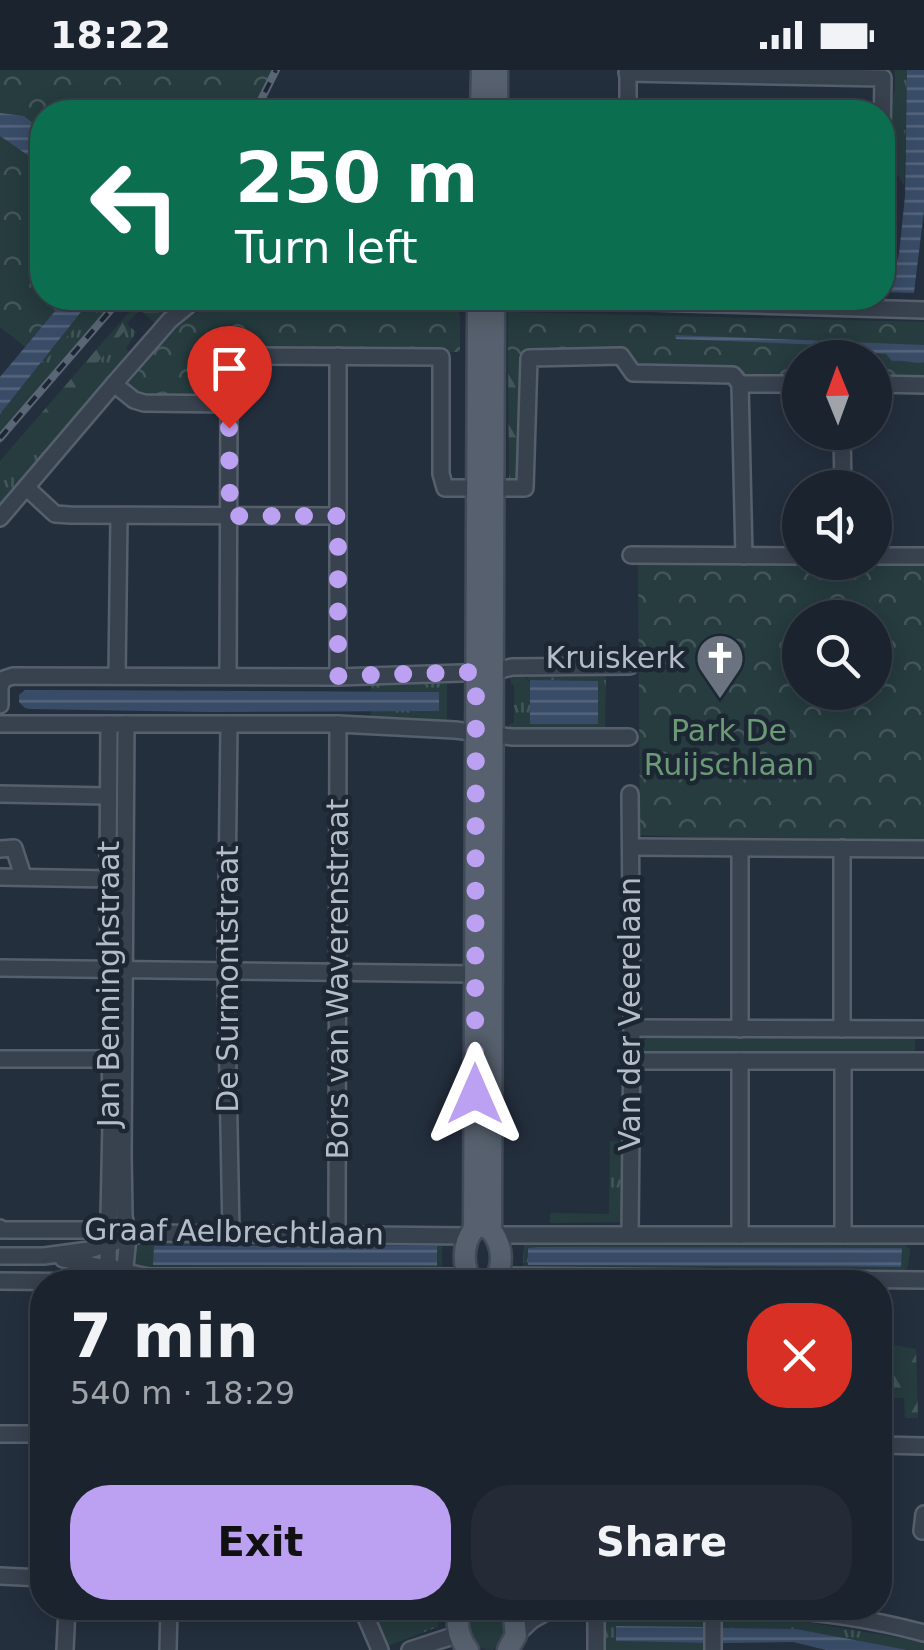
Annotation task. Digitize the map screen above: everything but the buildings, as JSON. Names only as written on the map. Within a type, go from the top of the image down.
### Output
[{"type":"main road","points":[[481,100],[482,70]]},
{"type":"main road","points":[[497,100],[498,70]]},
{"type":"main road","points":[[478,310],[485,488]]},
{"type":"main road","points":[[467,1270],[465,1261],[482,1232],[485,488],[493,310]]},
{"type":"main road","points":[[484,734],[475,974],[482,1232],[501,1249],[498,1270]]},
{"type":"main road","points":[[512,1645],[513,1620]]},
{"type":"street","points":[[628,100],[628,72],[883,78],[883,100]]},
{"type":"street","points":[[895,309],[924,310]]},
{"type":"street","points":[[0,518],[182,310]]},
{"type":"street","points":[[228,676],[229,404],[230,366],[236,356],[441,357],[441,474],[445,488],[525,488],[529,358],[621,356],[633,373],[734,375],[740,384],[744,556]]},
{"type":"street","points":[[338,356],[338,676]]},
{"type":"street","points":[[114,384],[144,403],[229,404]]},
{"type":"street","points":[[740,384],[782,384]]},
{"type":"street","points":[[892,384],[924,385]]},
{"type":"street","points":[[27,488],[55,514],[338,516]]},
{"type":"street","points":[[117,676],[120,516]]},
{"type":"street","points":[[630,555],[782,556]]},
{"type":"street","points":[[892,556],[924,556]]},
{"type":"street","points":[[0,704],[0,683],[13,676],[338,676],[484,672],[512,667],[630,666]]},
{"type":"street","points":[[0,724],[338,724],[484,734],[629,737]]},
{"type":"street","name":"Jan Benninghstraat","points":[[118,724],[108,796],[108,879],[125,1056],[124,1216],[128,1237]]},
{"type":"street","name":"Jan Benninghstraat","points":[[108,1236],[110,1059],[117,970],[118,724]]},
{"type":"street","name":"Bors van Waverenstraat","points":[[337,1234],[338,724]]},
{"type":"street","name":"De Surmontstraat","points":[[230,725],[226,970],[231,1233]]},
{"type":"street","points":[[0,794],[108,796]]},
{"type":"street","name":"Van der Veerelaan","points":[[630,794],[630,1234]]},
{"type":"street","points":[[630,847],[924,848]]},
{"type":"street","points":[[0,848],[14,848],[22,876]]},
{"type":"street","points":[[842,848],[842,1029]]},
{"type":"street","points":[[740,849],[740,1028]]},
{"type":"street","points":[[0,877],[108,879]]},
{"type":"street","points":[[0,968],[475,974]]},
{"type":"street","points":[[632,1028],[924,1029]]},
{"type":"street","points":[[0,1059],[110,1059]]},
{"type":"street","points":[[632,1061],[924,1062]]},
{"type":"street","points":[[740,1062],[740,1235]]},
{"type":"street","points":[[843,1062],[843,1235]]},
{"type":"street","name":"Graaf Aelbrechtlaan","points":[[0,1228],[108,1236],[118,1230],[128,1237],[142,1233],[482,1232],[924,1235]]},
{"type":"street","points":[[0,1256],[89,1250],[108,1236]]},
{"type":"street","points":[[108,1236],[108,1262],[115,1270]]},
{"type":"street","points":[[124,1270],[128,1237]]},
{"type":"street","points":[[44,1256],[90,1263],[106,1270]]},
{"type":"street","points":[[892,1280],[924,1280]]},
{"type":"street","name":"Graaf Aelbrechtlaan","points":[[0,1281],[30,1281]]},
{"type":"street","points":[[0,1434],[30,1434]]},
{"type":"street","points":[[892,1446],[924,1446]]},
{"type":"street","points":[[0,1576],[30,1577]]},
{"type":"street","points":[[65,1650],[66,1620]]},
{"type":"street","points":[[168,1650],[169,1620]]},
{"type":"street","points":[[367,1620],[380,1650]]},
{"type":"street","points":[[512,1645],[532,1620]]},
{"type":"street","points":[[596,1620],[596,1650]]},
{"type":"street","points":[[713,1620],[713,1650]]},
{"type":"street","points":[[863,1620],[924,1633]]},
{"type":"street","points":[[420,1648],[463,1642]]},
{"type":"green space","points":[[0,70],[272,70],[257,100],[30,100],[30,310],[91,310],[44,362],[0,327]]},
{"type":"green space","points":[[895,70],[907,70],[904,186],[895,175],[895,100],[891,100]]},
{"type":"green space","points":[[82,310],[114,310],[0,444],[0,414]]},
{"type":"green space","points":[[131,310],[140,310],[27,455],[10,468],[0,483],[0,461]]},
{"type":"green space","points":[[140,310],[169,310],[155,323]]},
{"type":"green space","points":[[458,310],[460,352],[232,352],[225,356],[223,401],[156,401],[141,395],[129,383],[175,328],[201,311]]},
{"type":"green space","points":[[508,312],[924,322],[924,380],[892,380],[892,340],[782,340],[782,381],[754,380],[735,372],[641,367],[623,354],[508,354]]},
{"type":"green space","points":[[129,326],[136,332],[126,349],[132,353],[0,510],[0,483],[10,468],[27,455]]},
{"type":"green space","points":[[508,353],[519,353],[515,480],[509,479]]},
{"type":"green space","name":"Park De Ruijschlaan","points":[[653,561],[782,561],[782,580],[892,580],[892,562],[924,562],[924,839],[640,835],[638,565]]},
{"type":"green space","points":[[521,671],[606,673],[605,730],[509,731],[509,724],[514,723],[510,672],[518,672],[530,682],[531,724],[598,724],[597,681],[529,680]]},
{"type":"green space","points":[[372,684],[447,684],[447,722],[371,718],[371,711],[438,711],[439,692],[370,691]]},
{"type":"green space","points":[[645,1034],[915,1034],[915,1053],[645,1053],[640,1042],[645,1040]]},
{"type":"green space","points":[[610,1141],[624,1142],[623,1222],[550,1223],[550,1213],[609,1214]]},
{"type":"green space","points":[[894,1239],[910,1249],[908,1267],[897,1275],[892,1275],[892,1270],[523,1270],[524,1240]],"holes":[[[528,1248],[901,1248],[901,1266],[529,1265]]]},
{"type":"green space","points":[[135,1240],[442,1242],[442,1270],[134,1269]],"holes":[[[154,1246],[437,1246],[437,1265],[154,1265]]]},
{"type":"green space","points":[[892,1345],[916,1349],[918,1418],[905,1418],[904,1398],[892,1398]]},
{"type":"green space","points":[[374,1620],[439,1620],[438,1627],[385,1647]]},
{"type":"green space","points":[[507,1620],[505,1636],[493,1650],[484,1649],[473,1642],[469,1623]]},
{"type":"green space","points":[[705,1620],[705,1627],[616,1627],[616,1641],[704,1643],[704,1650],[606,1650],[606,1621]]},
{"type":"green space","points":[[720,1620],[794,1620],[924,1642],[924,1650],[796,1629],[722,1628]]},
{"type":"water","points":[[907,70],[924,70],[924,210],[914,293],[895,292],[905,196]]},
{"type":"water","points":[[0,113],[24,116],[30,121],[30,157],[0,136]]},
{"type":"water","points":[[56,310],[82,310],[0,414],[0,377]]},
{"type":"water","points":[[675,335],[800,340],[782,340],[782,343],[676,339]]},
{"type":"water","points":[[892,344],[924,345],[924,362],[892,361]]},
{"type":"water","points":[[530,680],[598,681],[598,724],[530,724]]},
{"type":"water","points":[[25,690],[439,692],[439,711],[30,709],[19,702],[19,695]]},
{"type":"water","points":[[154,1246],[437,1246],[437,1266],[153,1265]]},
{"type":"water","points":[[528,1248],[902,1248],[901,1267],[528,1265]]},
{"type":"water","points":[[616,1626],[705,1627],[704,1643],[616,1641]]},
{"type":"water","points":[[722,1628],[796,1629],[908,1650],[826,1650],[793,1642],[722,1643]]},
{"type":"railway","points":[[261,100],[276,70]]},
{"type":"railway","points":[[0,438],[111,310]]},
{"type":"place","name":"Kruiskerk","points":[[720,700]]},
{"type":"route","points":[[229,428],[230,516],[338,516],[338,676],[476,672],[475,1094]]}]
